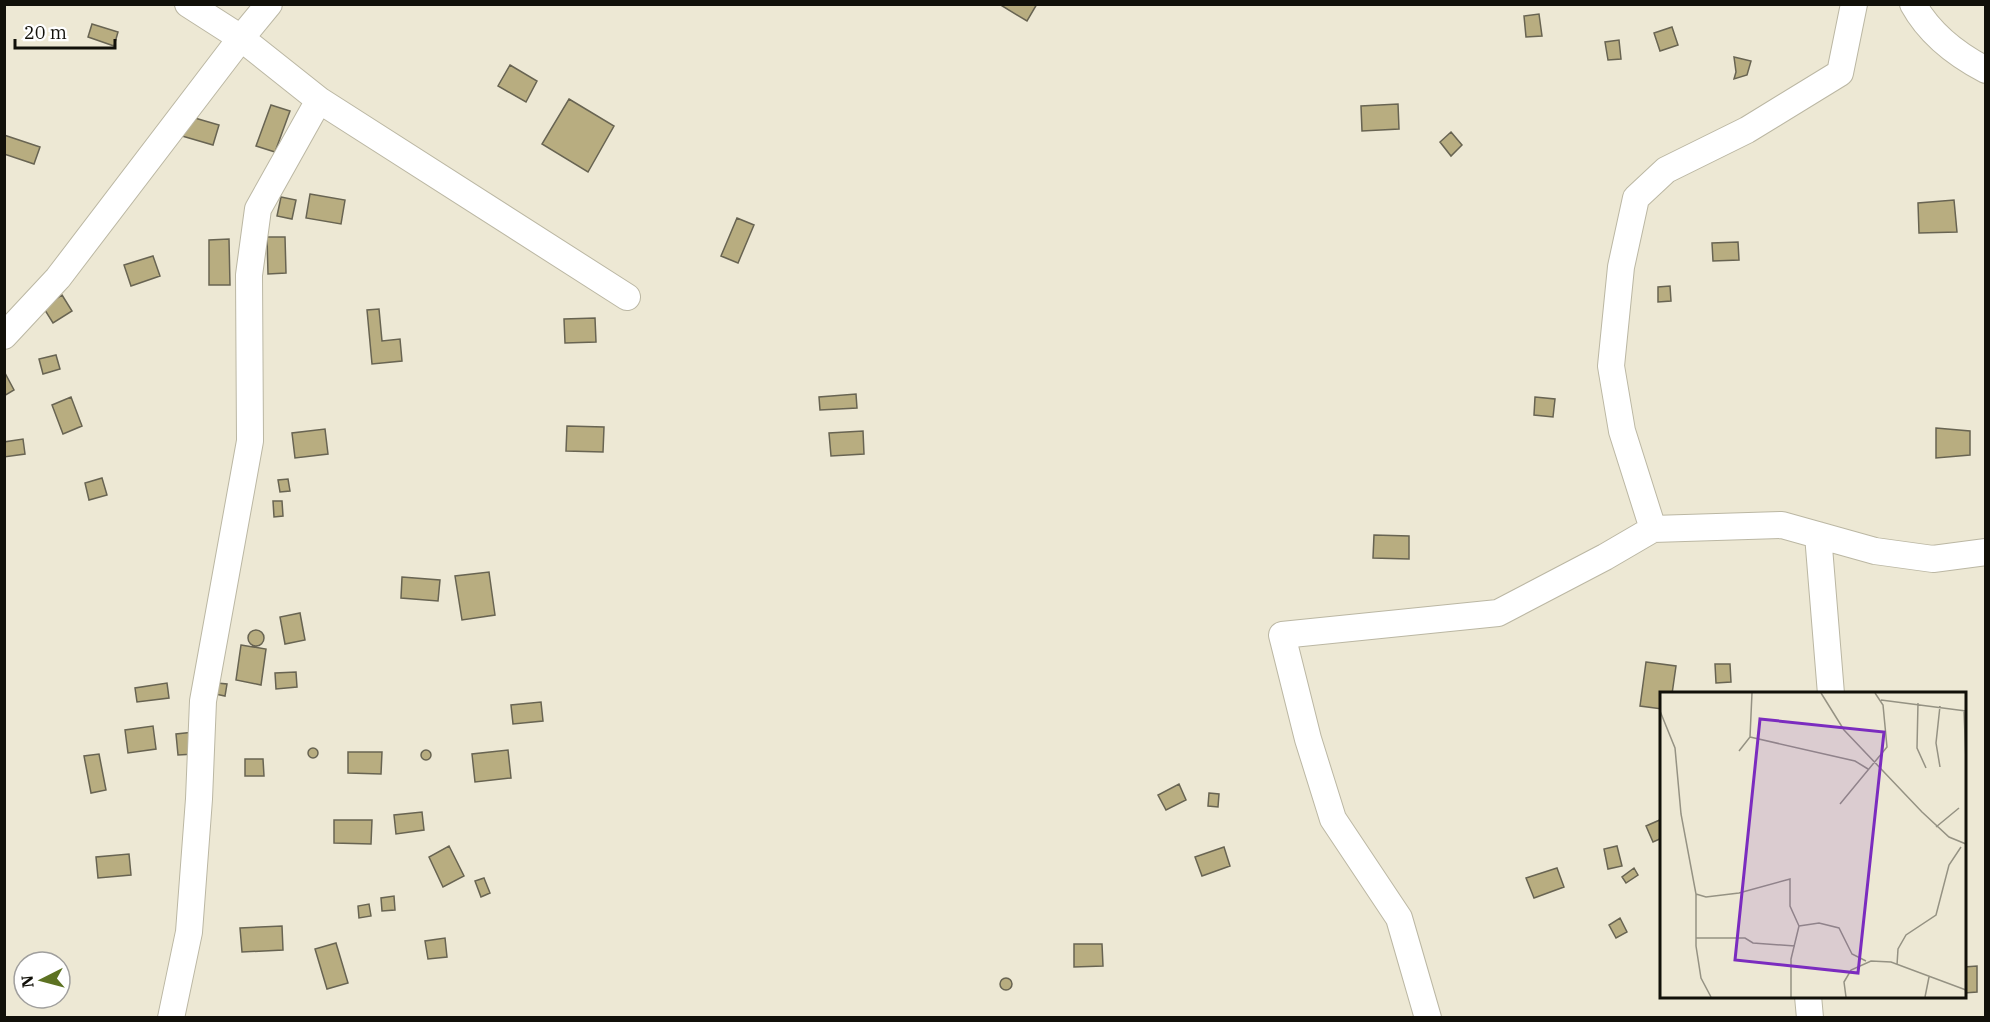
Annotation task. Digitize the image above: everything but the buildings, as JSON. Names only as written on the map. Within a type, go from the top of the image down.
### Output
[{"type":"street","points":[[188,4],[241,38],[319,99],[627,297]]},
{"type":"street","points":[[4,336],[58,278],[269,4]]},
{"type":"street","points":[[1653,529],[1622,431],[1611,366],[1622,267],[1636,198],[1666,170],[1747,130],[1840,73],[1854,4]]},
{"type":"street","points":[[1913,4],[1943,42],[1986,70]]},
{"type":"street","points":[[171,1017],[189,932],[200,799],[203,700],[250,441],[249,274],[258,209],[319,99]]},
{"type":"street","points":[[1428,1017],[1399,918],[1333,819],[1308,739],[1282,635],[1498,613],[1653,529],[1782,525],[1875,551],[1933,559],[1986,552]]},
{"type":"street","points":[[1818,535],[1831,692]]},
{"type":"street","points":[[1808,998],[1810,1017]]}]
